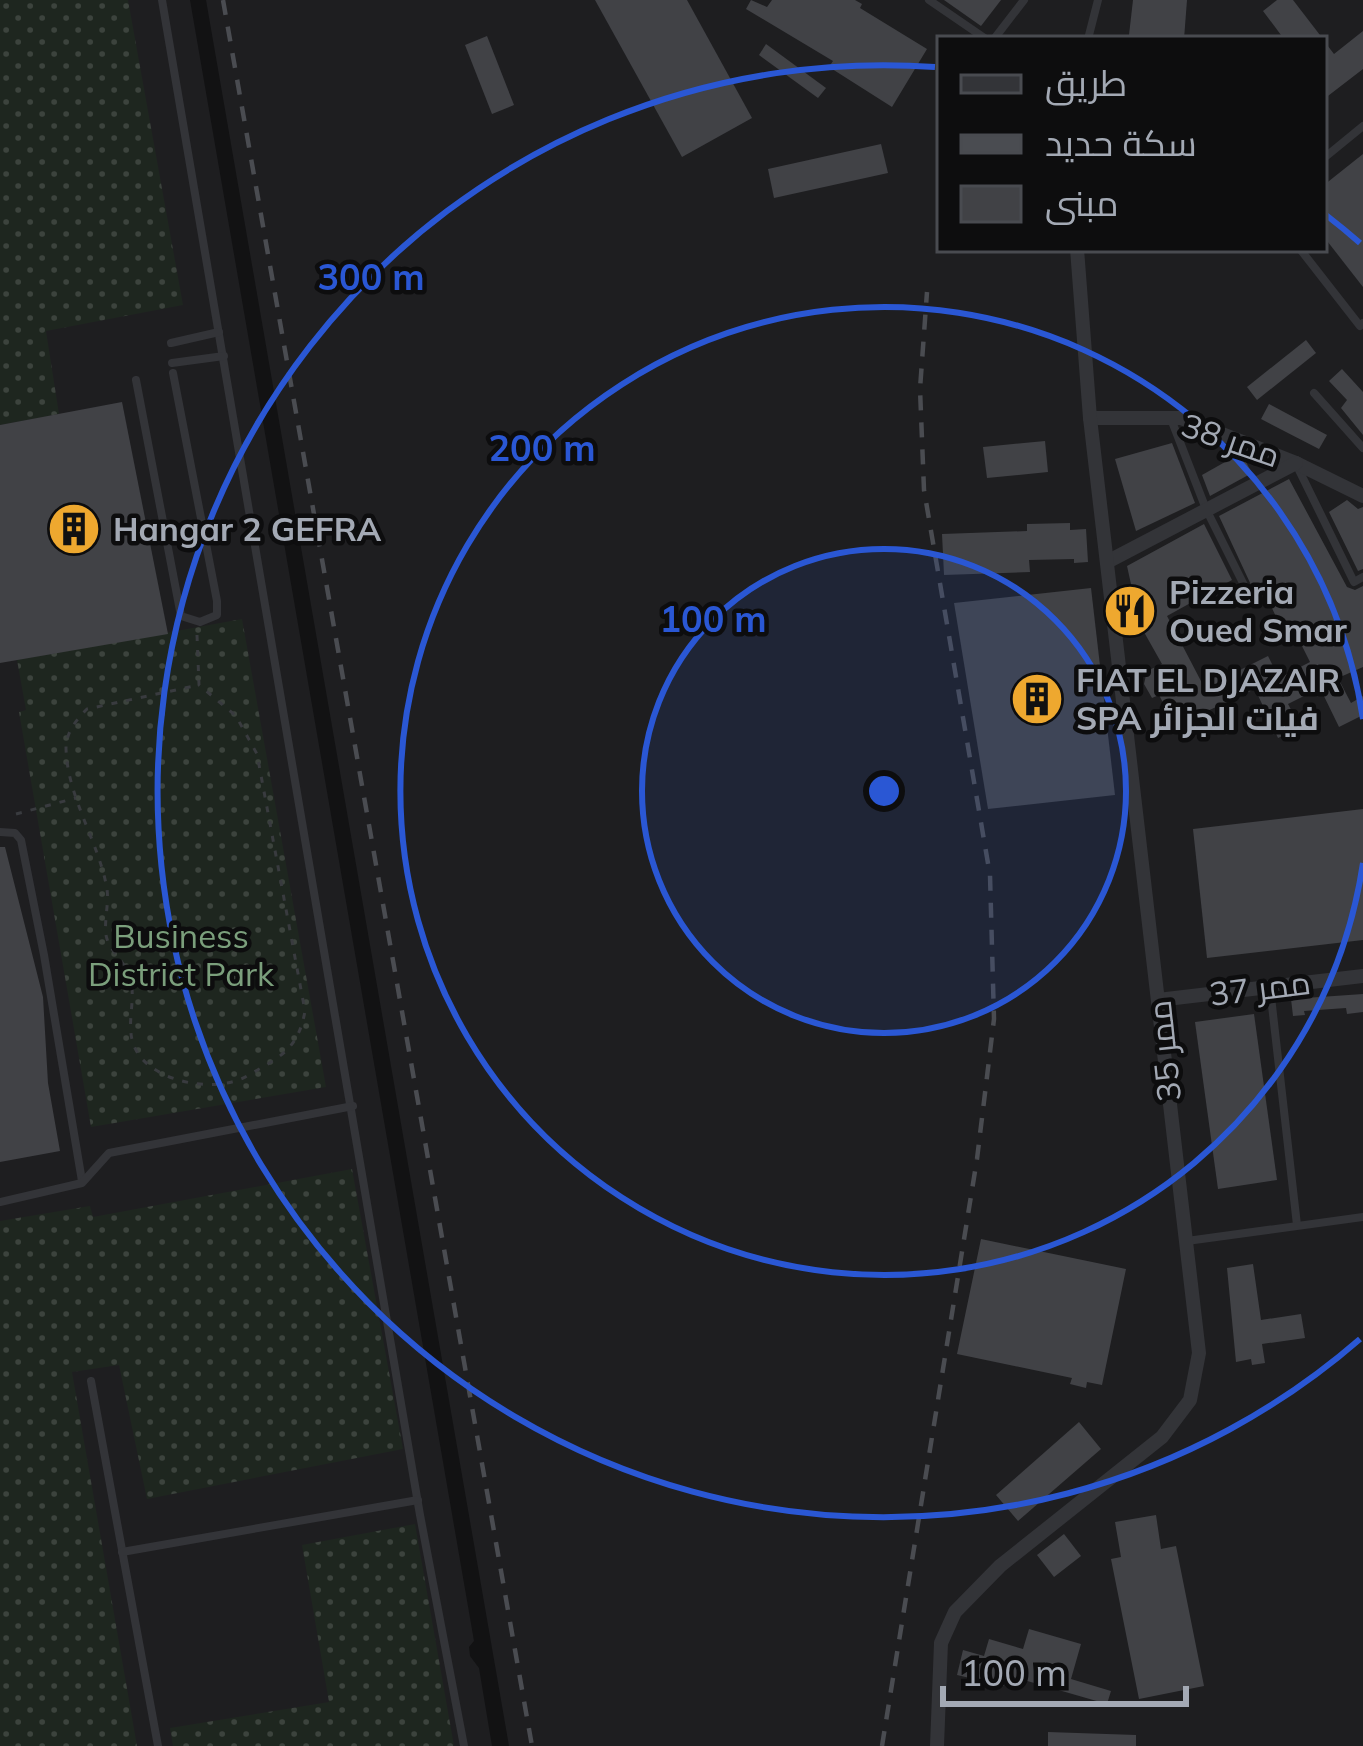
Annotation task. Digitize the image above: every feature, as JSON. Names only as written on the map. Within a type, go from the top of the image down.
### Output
[{"type":"street","name":"ممر 35","points":[[937,1746],[941,1643],[955,1612],[1000,1566],[1162,1437],[1190,1400],[1199,1353],[1090,418],[1077,252]]},
{"type":"street","name":"ممر 38","points":[[1090,418],[1171,417],[1295,463],[1363,496]]},
{"type":"street","points":[[1108,562],[1295,463]]},
{"type":"street","name":"ممر 37","points":[[1158,1000],[1363,976]]},
{"type":"lane","points":[[162,0],[464,1746]]},
{"type":"lane","points":[[929,0],[985,36]]},
{"type":"lane","points":[[993,36],[1024,0]]},
{"type":"lane","points":[[1089,36],[1098,0]]},
{"type":"lane","points":[[1327,156],[1363,126]]},
{"type":"lane","points":[[1302,252],[1360,326],[1363,323]]},
{"type":"lane","points":[[171,343],[220,332]]},
{"type":"lane","points":[[136,380],[182,616],[196,621],[217,615],[217,602],[173,368],[224,356]]},
{"type":"lane","points":[[1314,393],[1363,448]]},
{"type":"lane","points":[[1171,417],[1206,508],[1244,585]]},
{"type":"lane","points":[[1295,463],[1354,582],[1363,577]]},
{"type":"lane","points":[[0,832],[15,833],[21,840],[82,1183]]},
{"type":"lane","points":[[1269,987],[1297,1225]]},
{"type":"lane","points":[[0,1202],[82,1183],[109,1154],[353,1106]]},
{"type":"lane","points":[[1186,1241],[1363,1217]]},
{"type":"lane","points":[[91,1382],[158,1746]]},
{"type":"lane","points":[[122,1552],[418,1500]]},
{"type":"path","points":[[196,621],[199,686],[236,716],[257,754],[304,1011],[300,1035],[282,1055],[232,1084],[194,1083],[156,1072],[134,1048],[129,1028],[129,975],[106,938],[106,888],[65,746],[76,720],[87,709],[199,686]]},
{"type":"path","points":[[16,814],[78,797]]},
{"type":"shaded area","points":[[0,0],[190,0],[474,1641],[470,1656],[479,1668],[492,1746],[0,1746]]},
{"type":"shaded area","points":[[206,0],[1363,0],[1363,1746],[509,1746]]},
{"type":"green space","points":[[0,0],[128,0],[183,305],[46,331],[59,414],[0,425]]},
{"type":"green space","name":"Business District Park","points":[[242,619],[326,1087],[91,1127],[19,712],[26,710],[17,660]]},
{"type":"green space","points":[[352,1169],[403,1449],[147,1499],[119,1365],[72,1372],[137,1746],[0,1746],[0,1221],[90,1206],[93,1217]]},
{"type":"green space","points":[[415,1524],[454,1746],[173,1746],[170,1728],[329,1702],[302,1545]]},
{"type":"building","points":[[595,0],[687,0],[752,118],[682,157]]},
{"type":"building","points":[[751,0],[767,7],[772,0],[855,0],[862,4],[860,8],[927,49],[892,107],[829,67],[833,61],[746,9]]},
{"type":"building","points":[[944,0],[1001,0],[981,26]]},
{"type":"building","points":[[1133,0],[1187,0],[1184,36],[1129,35]]},
{"type":"building","points":[[1277,0],[1293,0],[1321,36],[1282,36],[1263,11]]},
{"type":"building","points":[[1363,31],[1363,69],[1327,97],[1327,45],[1334,54]]},
{"type":"building","points":[[487,36],[514,105],[492,114],[465,45]]},
{"type":"building","points":[[766,44],[826,88],[818,98],[759,55]]},
{"type":"building","points":[[881,144],[888,173],[774,198],[768,169]]},
{"type":"building","points":[[1363,154],[1363,287],[1327,241],[1327,183]]},
{"type":"building","points":[[1306,340],[1316,353],[1257,400],[1247,387]]},
{"type":"building","points":[[1342,369],[1363,392],[1363,435],[1341,408],[1347,400],[1329,381]]},
{"type":"building","name":"Hangar 2 GEFRA","points":[[122,402],[168,634],[0,663],[0,425]]},
{"type":"building","points":[[1269,404],[1327,435],[1319,449],[1261,419]]},
{"type":"building","points":[[1045,441],[1048,472],[987,478],[983,447]]},
{"type":"building","points":[[1172,443],[1195,503],[1136,531],[1115,459]]},
{"type":"building","points":[[1241,453],[1252,473],[1210,496],[1202,475]]},
{"type":"building","points":[[1289,479],[1347,587],[1363,586],[1363,667],[1338,678],[1351,703],[1363,696],[1363,715],[1339,727],[1320,688],[1288,704],[1301,728],[1278,738],[1255,689],[1175,726],[1159,695],[1152,698],[1144,684],[1147,671],[1162,664],[1140,625],[1127,566],[1204,524],[1232,580],[1167,616],[1202,683],[1268,656],[1279,678],[1310,662],[1299,640],[1289,645],[1266,595],[1258,600],[1219,516]]},
{"type":"building","points":[[1347,500],[1358,509],[1363,507],[1363,569],[1358,571],[1329,512]]},
{"type":"building","points":[[1070,523],[1070,530],[1086,529],[1088,562],[1029,560],[1030,572],[944,575],[942,534],[1027,531],[1027,524]]},
{"type":"building","name":"FIAT EL DJAZAIR SPA فيات الجزائر","points":[[1091,588],[1115,795],[988,809],[954,603]]},
{"type":"building","points":[[1363,809],[1363,940],[1207,958],[1193,829]]},
{"type":"building","points":[[0,847],[5,847],[43,997],[48,1083],[60,1151],[0,1162]]},
{"type":"building","points":[[1363,994],[1363,1012],[1347,1014],[1346,1008],[1293,1016],[1291,999]]},
{"type":"building","points":[[1254,1014],[1277,1180],[1218,1189],[1195,1022]]},
{"type":"building","points":[[981,1239],[1126,1269],[1102,1385],[1087,1382],[1086,1388],[1070,1384],[1072,1378],[957,1354]]},
{"type":"building","points":[[1253,1264],[1261,1320],[1301,1314],[1305,1338],[1262,1344],[1265,1363],[1252,1365],[1251,1359],[1236,1362],[1227,1268]]},
{"type":"building","points":[[1079,1422],[1101,1449],[1018,1521],[996,1495]]},
{"type":"building","points":[[1156,1515],[1161,1549],[1176,1546],[1204,1686],[1139,1699],[1111,1559],[1121,1557],[1115,1522]]},
{"type":"building","points":[[1064,1534],[1081,1556],[1054,1577],[1037,1555]]},
{"type":"building","points":[[1029,1629],[1081,1644],[1071,1679],[1111,1691],[1107,1704],[1006,1675],[1004,1686],[957,1675],[963,1650],[984,1656],[989,1639],[1023,1649]]},
{"type":"building","points":[[1048,1732],[1136,1735],[1136,1746],[1048,1746]]},
{"type":"railway","points":[[223,0],[532,1746]]},
{"type":"railway","points":[[882,1746],[977,1159],[994,1019],[990,875],[924,490],[920,389],[927,292]]},
{"type":"place","name":"Hangar 2 GEFRA","points":[[74,529]]},
{"type":"place","name":"Pizzeria Oued Smar","points":[[1130,611]]},
{"type":"place","name":"FIAT EL DJAZAIR SPA فيات الجزائر","points":[[1037,699]]}]
